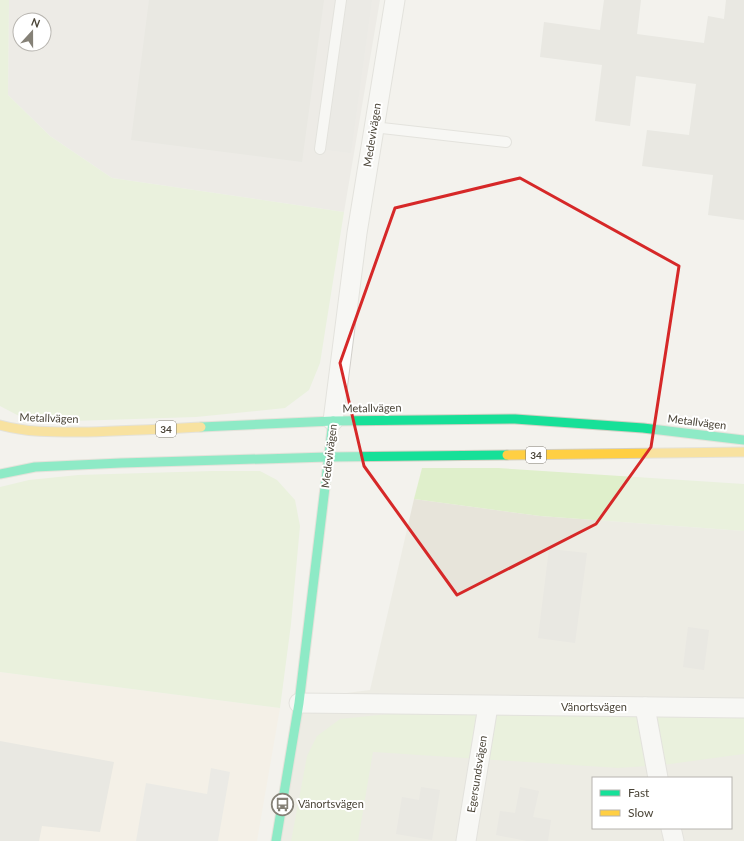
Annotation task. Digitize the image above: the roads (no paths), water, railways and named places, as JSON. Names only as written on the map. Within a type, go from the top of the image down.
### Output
[{"type":"main road","name":"Metallvägen","points":[[0,425],[19,430],[49,432],[129,431],[333,421],[515,419],[643,428],[744,440]]},
{"type":"main road","name":"Medevivägen","points":[[276,841],[300,703],[333,421]]},
{"type":"main road","name":"34","points":[[0,474],[43,467],[328,457],[744,452]]},
{"type":"street","name":"Medevivägen","points":[[333,421],[357,233],[373,127],[395,0]]},
{"type":"street","name":"Vänortsvägen","points":[[300,703],[744,708]]},
{"type":"street","name":"Egersundsvägen","points":[[466,841],[488,706]]},
{"type":"street","points":[[645,707],[658,777]]},
{"type":"street","points":[[670,829],[674,841]]},
{"type":"lane","points":[[320,149],[341,0]]},
{"type":"lane","points":[[373,127],[506,142]]},
{"type":"place","name":"Vänortsvägen","points":[[283,804]]}]
